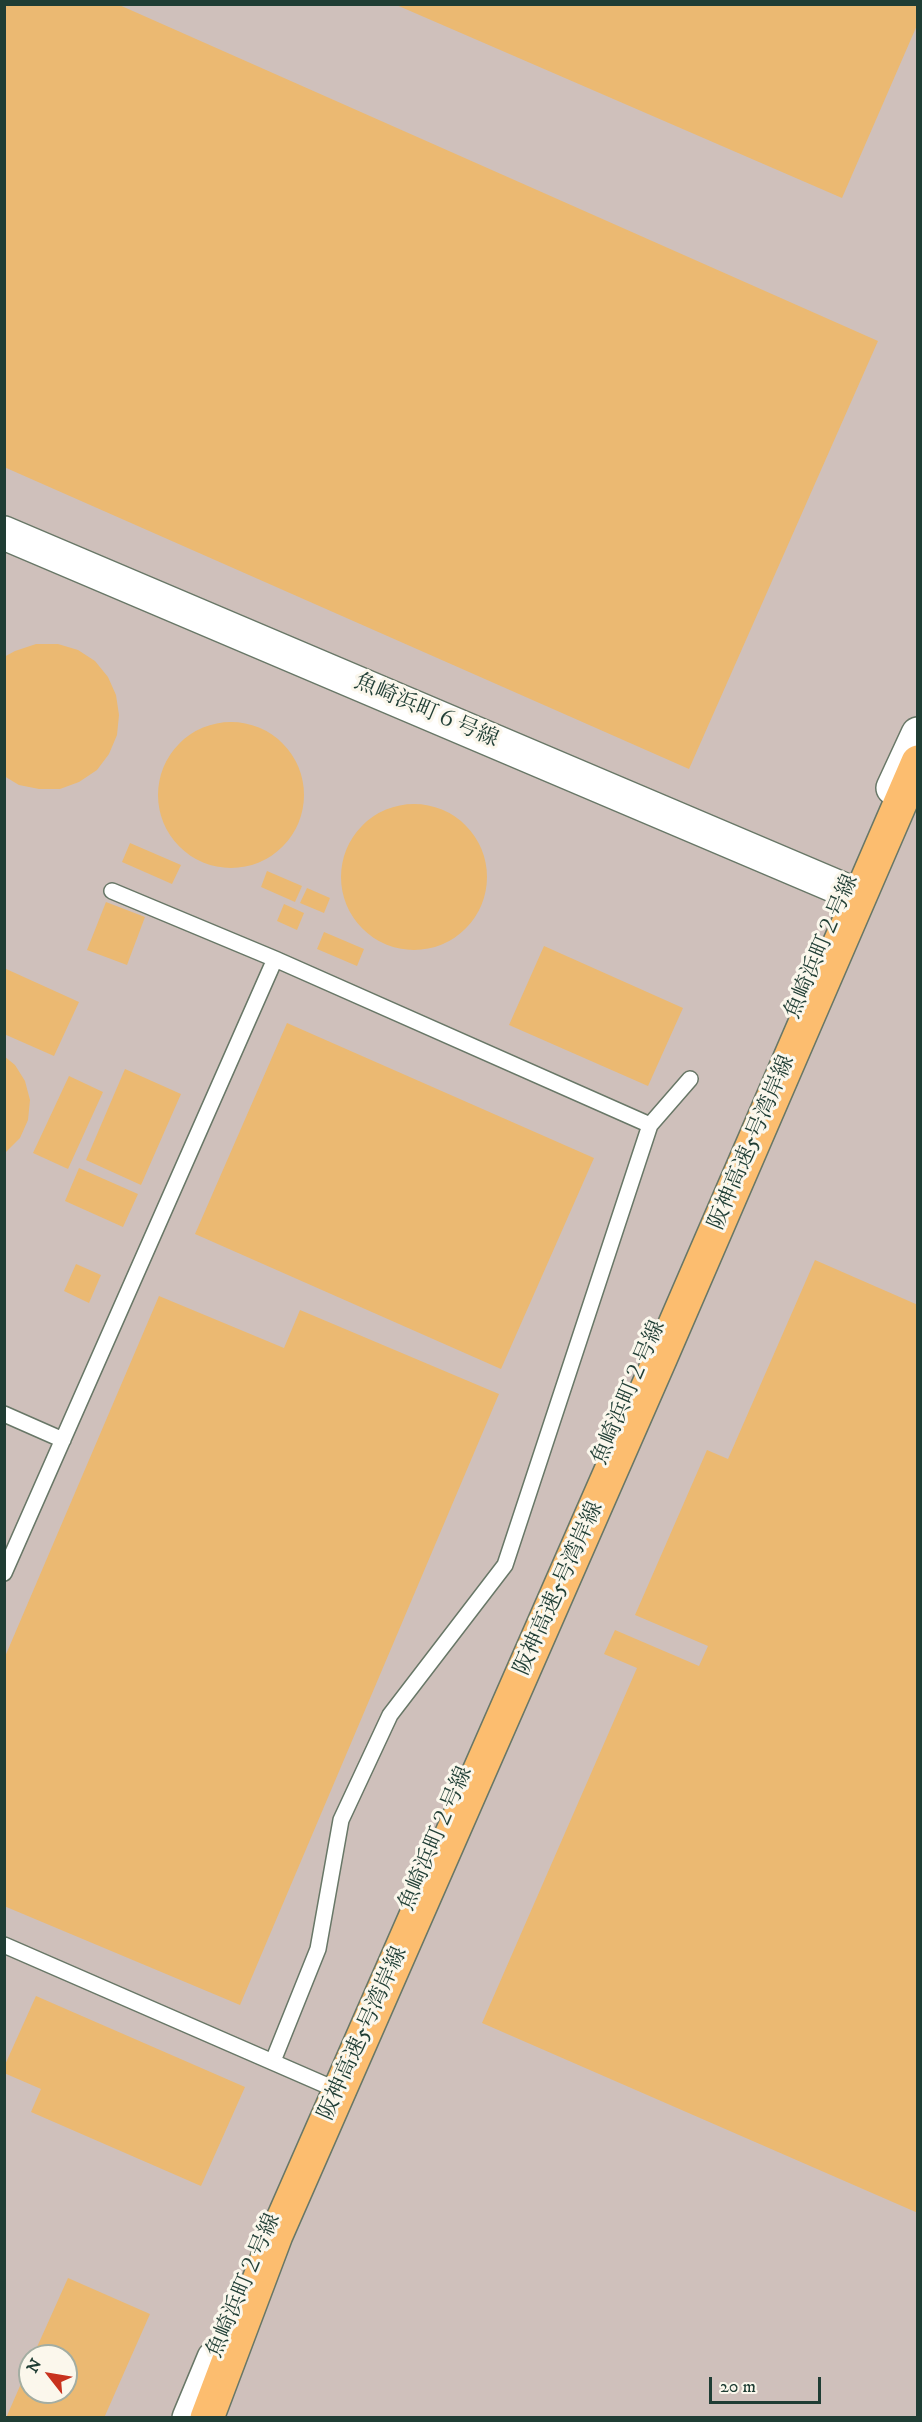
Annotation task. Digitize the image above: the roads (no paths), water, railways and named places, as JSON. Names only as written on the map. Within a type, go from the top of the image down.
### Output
[{"type":"highway","name":"阪神高速5号湾岸線","points":[[207,2418],[276,2235],[656,1370],[918,762]]},
{"type":"highway","name":"阪神高速5号湾岸線","points":[[228,2418],[294,2243],[918,816]]},
{"type":"street","name":"魚崎浜町６号線","points":[[4,533],[847,891]]},
{"type":"street","name":"魚崎浜町２号線","points":[[189,2418],[847,891],[918,734]]},
{"type":"lane","points":[[112,891],[275,959],[650,1125]]},
{"type":"lane","points":[[4,1573],[275,959]]},
{"type":"lane","points":[[273,2061],[318,1949],[341,1820],[390,1715],[505,1565],[650,1125],[690,1079]]},
{"type":"lane","points":[[4,1414],[63,1440]]},
{"type":"lane","points":[[4,1945],[330,2087]]}]
